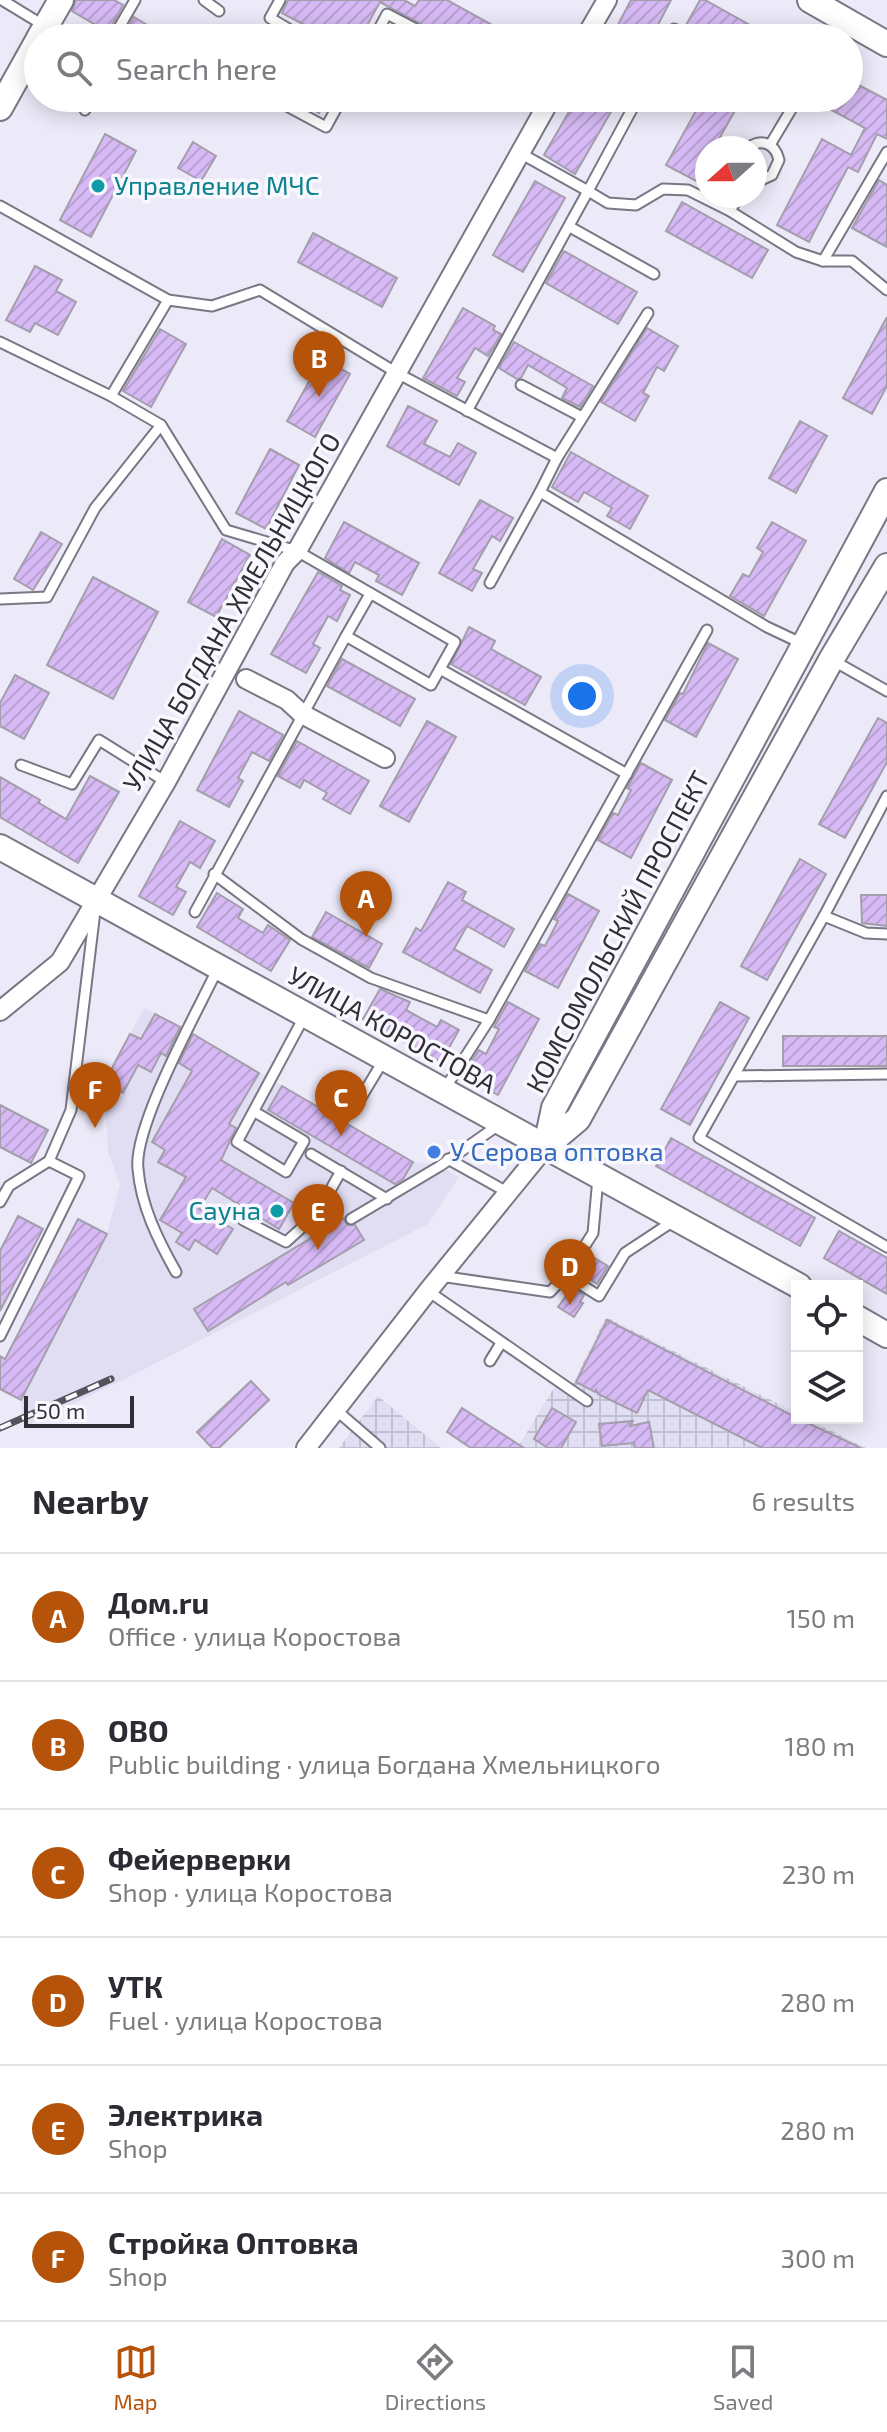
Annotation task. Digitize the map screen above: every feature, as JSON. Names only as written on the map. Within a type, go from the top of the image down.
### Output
[{"type":"main road","points":[[47,24],[60,0]]},
{"type":"main road","points":[[810,0],[852,24]]},
{"type":"main road","points":[[863,30],[887,44]]},
{"type":"main road","points":[[0,108],[24,65]]},
{"type":"main road","name":"КОМСОМОЛЬСКИЙ ПРОСПЕКТ","points":[[546,1146],[554,1108],[887,491]]},
{"type":"main road","name":"КОМСОМОЛЬСКИЙ ПРОСПЕКТ","points":[[546,1146],[578,1119],[831,660],[887,566]]},
{"type":"main road","name":"УЛИЦА КОРОСТОВА","points":[[0,847],[791,1282]]},
{"type":"main road","points":[[863,1321],[887,1335]]},
{"type":"street","points":[[593,24],[607,0]]},
{"type":"street","name":"УЛИЦА БОГДАНА ХМЕЛЬНИЦКОГО","points":[[0,1011],[60,962],[166,782],[285,563],[297,551],[542,112]]},
{"type":"street","points":[[246,679],[287,700],[302,714],[385,758]]},
{"type":"street","points":[[306,1448],[546,1146]]},
{"type":"lane","points":[[2,0],[27,24]]},
{"type":"lane","points":[[121,24],[135,0]]},
{"type":"lane","points":[[204,0],[219,11]]},
{"type":"lane","points":[[280,0],[270,18],[280,24]]},
{"type":"lane","points":[[382,24],[387,14],[406,24]]},
{"type":"lane","points":[[298,112],[326,127],[334,112]]},
{"type":"lane","points":[[467,411],[630,112]]},
{"type":"lane","points":[[770,145],[790,112]]},
{"type":"lane","points":[[767,144],[779,160],[776,171],[767,178]]},
{"type":"lane","points":[[823,261],[887,152]]},
{"type":"lane","points":[[520,153],[608,203],[636,205],[663,189],[688,190],[730,211],[796,252],[823,261],[852,261],[887,290]]},
{"type":"lane","points":[[0,206],[168,300],[212,306],[260,290],[397,373],[557,458]]},
{"type":"lane","points":[[570,227],[654,274]]},
{"type":"lane","points":[[111,396],[168,300]]},
{"type":"lane","points":[[490,583],[557,458],[648,313]]},
{"type":"lane","points":[[0,342],[111,396],[161,425],[226,530],[297,551],[455,642],[431,685],[346,636]]},
{"type":"lane","points":[[521,385],[582,417]]},
{"type":"lane","points":[[0,599],[47,597],[95,508],[161,425]]},
{"type":"lane","points":[[540,492],[767,627],[803,644]]},
{"type":"lane","points":[[195,912],[370,594]]},
{"type":"lane","points":[[444,1090],[489,1020],[707,630]]},
{"type":"lane","points":[[831,660],[887,691]]},
{"type":"lane","points":[[440,669],[627,774]]},
{"type":"lane","points":[[21,765],[72,784],[99,740],[166,782]]},
{"type":"lane","points":[[887,796],[824,916],[699,1138],[887,1247]]},
{"type":"lane","points":[[214,874],[301,939],[371,978],[489,1020]]},
{"type":"lane","points":[[0,1202],[9,1186],[49,1161],[71,1110],[96,899]]},
{"type":"lane","points":[[824,916],[866,933],[887,934]]},
{"type":"lane","points":[[176,1272],[153,1230],[137,1166],[146,1120],[218,966]]},
{"type":"lane","points":[[255,1112],[304,1141],[286,1172],[237,1142],[306,1014]]},
{"type":"lane","points":[[356,1106],[385,1058]]},
{"type":"lane","points":[[735,1076],[887,1074]]},
{"type":"lane","points":[[351,1219],[503,1123]]},
{"type":"lane","points":[[311,1154],[387,1199]]},
{"type":"lane","points":[[448,1159],[507,1192]]},
{"type":"lane","points":[[0,1336],[79,1176],[49,1161]]},
{"type":"lane","points":[[243,1220],[286,1242],[317,1214],[341,1171]]},
{"type":"lane","points":[[434,1284],[550,1292],[566,1275],[593,1233],[598,1175]]},
{"type":"lane","points":[[566,1275],[599,1296],[625,1253],[677,1218]]},
{"type":"lane","points":[[434,1284],[501,1343],[587,1401]]},
{"type":"lane","points":[[490,1361],[501,1343]]},
{"type":"lane","points":[[336,1410],[380,1448]]},
{"type":"shaded area","points":[[144,1008],[413,1162],[440,1166],[459,1177],[428,1224],[117,1383],[24,1427],[21,1400],[107,1234],[120,1184],[108,1153],[104,1083]]},
{"type":"shaded area","points":[[606,1317],[791,1410],[791,1424],[818,1424],[866,1448],[521,1448],[519,1445],[554,1388],[573,1383]]},
{"type":"shaded area","points":[[378,1396],[441,1448],[339,1448]]},
{"type":"building","points":[[76,0],[114,0],[123,5],[112,24],[94,24],[72,11]]},
{"type":"building","points":[[288,0],[404,0],[415,6],[419,0],[447,0],[491,24],[421,24],[380,2],[368,24],[303,24],[282,13]]},
{"type":"building","points":[[631,0],[671,0],[658,24],[618,24]]},
{"type":"building","points":[[700,0],[705,0],[748,24],[687,24]]},
{"type":"building","points":[[134,17],[146,24],[130,24]]},
{"type":"building","points":[[863,87],[887,100],[887,139],[877,134],[858,172],[848,167],[809,242],[777,225],[822,139],[851,155],[865,128],[835,112],[863,112]]},
{"type":"building","points":[[569,112],[611,112],[575,174],[544,155]]},
{"type":"building","points":[[695,112],[734,112],[721,136],[695,136],[695,180],[666,165]]},
{"type":"building","name":"Управление МЧС","points":[[105,134],[136,151],[91,237],[60,220]]},
{"type":"building","points":[[193,142],[216,156],[201,181],[178,168]]},
{"type":"building","points":[[879,180],[887,185],[887,247],[852,228]]},
{"type":"building","points":[[535,181],[565,198],[523,272],[493,255]]},
{"type":"building","points":[[682,202],[768,250],[752,278],[666,231]]},
{"type":"building","points":[[313,233],[397,278],[382,307],[298,262]]},
{"type":"building","points":[[564,251],[637,292],[618,324],[546,283]]},
{"type":"building","points":[[35,266],[62,280],[56,291],[76,302],[58,335],[35,323],[30,332],[6,320]]},
{"type":"building","points":[[463,308],[495,326],[493,330],[501,334],[488,356],[475,348],[457,378],[465,382],[457,396],[423,378]]},
{"type":"building","points":[[887,317],[887,386],[872,414],[843,398]]},
{"type":"building","points":[[647,328],[678,346],[664,371],[657,367],[643,393],[649,396],[635,421],[601,402]]},
{"type":"building","points":[[160,329],[186,344],[151,407],[123,391]]},
{"type":"building","points":[[514,342],[593,386],[580,407],[562,398],[567,388],[528,365],[521,378],[517,379],[499,368]]},
{"type":"building","points":[[322,358],[350,374],[315,437],[287,421]]},
{"type":"building","points":[[408,406],[437,421],[424,444],[450,457],[458,443],[476,453],[459,485],[387,446]]},
{"type":"building","points":[[800,421],[827,436],[796,493],[769,478]]},
{"type":"building","points":[[270,449],[299,465],[266,529],[236,513]]},
{"type":"building","points":[[571,452],[648,496],[630,529],[607,516],[612,508],[584,492],[578,502],[552,487]]},
{"type":"building","points":[[480,500],[513,518],[500,541],[492,536],[473,569],[482,573],[472,591],[439,573]]},
{"type":"building","points":[[344,522],[419,563],[402,595],[376,581],[379,575],[355,562],[349,573],[325,558]]},
{"type":"building","points":[[772,522],[806,541],[764,616],[730,596],[743,574],[749,577],[763,552],[757,548]]},
{"type":"building","points":[[41,532],[62,544],[33,590],[14,579]]},
{"type":"building","points":[[222,539],[250,555],[216,617],[188,602]]},
{"type":"building","points":[[318,572],[342,586],[340,590],[350,595],[337,621],[328,616],[313,644],[320,648],[306,673],[271,654]]},
{"type":"building","points":[[93,577],[158,612],[113,699],[47,665]]},
{"type":"building","points":[[469,627],[495,641],[491,649],[541,677],[525,705],[451,664]]},
{"type":"building","points":[[708,643],[738,659],[696,737],[665,720],[680,693],[683,694]]},
{"type":"building","points":[[342,659],[415,699],[400,726],[327,686]]},
{"type":"building","points":[[15,675],[49,693],[24,739],[0,726],[0,703]]},
{"type":"building","points":[[239,711],[283,735],[269,761],[252,752],[238,778],[243,781],[229,807],[197,790]]},
{"type":"building","points":[[878,718],[887,723],[887,762],[845,838],[819,824]]},
{"type":"building","points":[[427,721],[456,737],[409,822],[380,806]]},
{"type":"building","points":[[297,741],[369,781],[350,814],[323,799],[327,793],[304,780],[300,788],[278,776]]},
{"type":"building","points":[[641,763],[672,780],[631,858],[598,840],[613,813],[618,815],[631,790],[627,788]]},
{"type":"building","points":[[90,776],[119,792],[78,863],[0,817],[0,777],[66,819]]},
{"type":"building","points":[[180,821],[215,841],[200,868],[190,862],[176,887],[186,892],[173,915],[139,896]]},
{"type":"building","points":[[800,859],[826,874],[767,980],[741,966]]},
{"type":"building","points":[[448,882],[466,892],[462,900],[514,929],[504,947],[467,926],[454,949],[492,970],[480,993],[403,952],[416,928],[421,931]]},
{"type":"building","points":[[217,893],[243,909],[238,918],[263,933],[268,925],[290,940],[271,971],[197,927]]},
{"type":"building","points":[[568,894],[599,911],[558,988],[525,971],[540,944],[545,946],[558,921],[554,919]]},
{"type":"building","points":[[861,895],[887,895],[887,926],[862,923]]},
{"type":"building","points":[[326,912],[382,944],[369,968],[312,937]]},
{"type":"building","points":[[380,989],[410,1002],[406,1010],[437,1027],[441,1020],[459,1030],[441,1062],[363,1019]]},
{"type":"building","points":[[508,1002],[539,1019],[498,1095],[462,1075],[479,1050],[486,1054],[499,1029],[494,1027]]},
{"type":"building","points":[[720,1002],[749,1018],[690,1125],[661,1109]]},
{"type":"building","points":[[155,1014],[180,1027],[166,1056],[161,1053],[151,1072],[138,1065],[123,1093],[104,1083],[130,1034],[141,1039]]},
{"type":"building","points":[[193,1034],[259,1073],[229,1124],[236,1128],[221,1160],[294,1203],[279,1229],[212,1188],[199,1209],[233,1229],[217,1254],[195,1240],[189,1250],[176,1242],[182,1233],[160,1220],[186,1177],[158,1162],[165,1150],[152,1142],[192,1071],[179,1063]]},
{"type":"building","points":[[783,1036],[887,1036],[887,1066],[783,1066]]},
{"type":"building","points":[[282,1086],[413,1162],[403,1179],[395,1184],[268,1110]]},
{"type":"building","points":[[0,1105],[48,1130],[31,1163],[0,1147]]},
{"type":"building","points":[[671,1138],[815,1218],[800,1246],[656,1166]]},
{"type":"building","points":[[18,1216],[43,1229],[0,1311],[0,1251]]},
{"type":"building","points":[[344,1218],[347,1225],[355,1225],[364,1240],[288,1285],[286,1282],[208,1331],[194,1309]]},
{"type":"building","points":[[78,1219],[107,1234],[21,1400],[0,1389],[0,1356],[5,1359]]},
{"type":"building","points":[[839,1231],[887,1258],[887,1294],[863,1280],[824,1258]]},
{"type":"building","points":[[588,1254],[608,1266],[597,1284],[577,1272]]},
{"type":"building","points":[[572,1288],[584,1295],[580,1302],[583,1303],[574,1317],[558,1307]]},
{"type":"building","points":[[607,1320],[791,1415],[791,1424],[810,1424],[861,1448],[762,1448],[648,1390],[637,1413],[576,1382]]},
{"type":"building","points":[[251,1381],[269,1400],[219,1448],[212,1448],[197,1432]]},
{"type":"building","points":[[462,1408],[524,1448],[471,1448],[447,1432]]},
{"type":"building","points":[[552,1408],[576,1422],[561,1448],[548,1448],[534,1439]]},
{"type":"building","points":[[633,1421],[630,1426],[649,1422],[654,1448],[635,1448],[634,1443],[602,1446],[599,1424]]},
{"type":"railway","points":[[0,1428],[111,1379]]},
{"type":"place","name":"Управление МЧС","points":[[98,186]]},
{"type":"place","name":"ОВО","points":[[319,397]]},
{"type":"place","name":"Дом.ru","points":[[366,937]]},
{"type":"place","name":"Стройка Оптовка","points":[[95,1128]]},
{"type":"place","name":"Фейерверки","points":[[341,1136]]},
{"type":"place","name":"У Серова оптовка","points":[[434,1152]]},
{"type":"place","name":"Сауна","points":[[277,1211]]},
{"type":"place","name":"Электрика","points":[[318,1250]]},
{"type":"place","name":"УТК","points":[[570,1305]]}]
